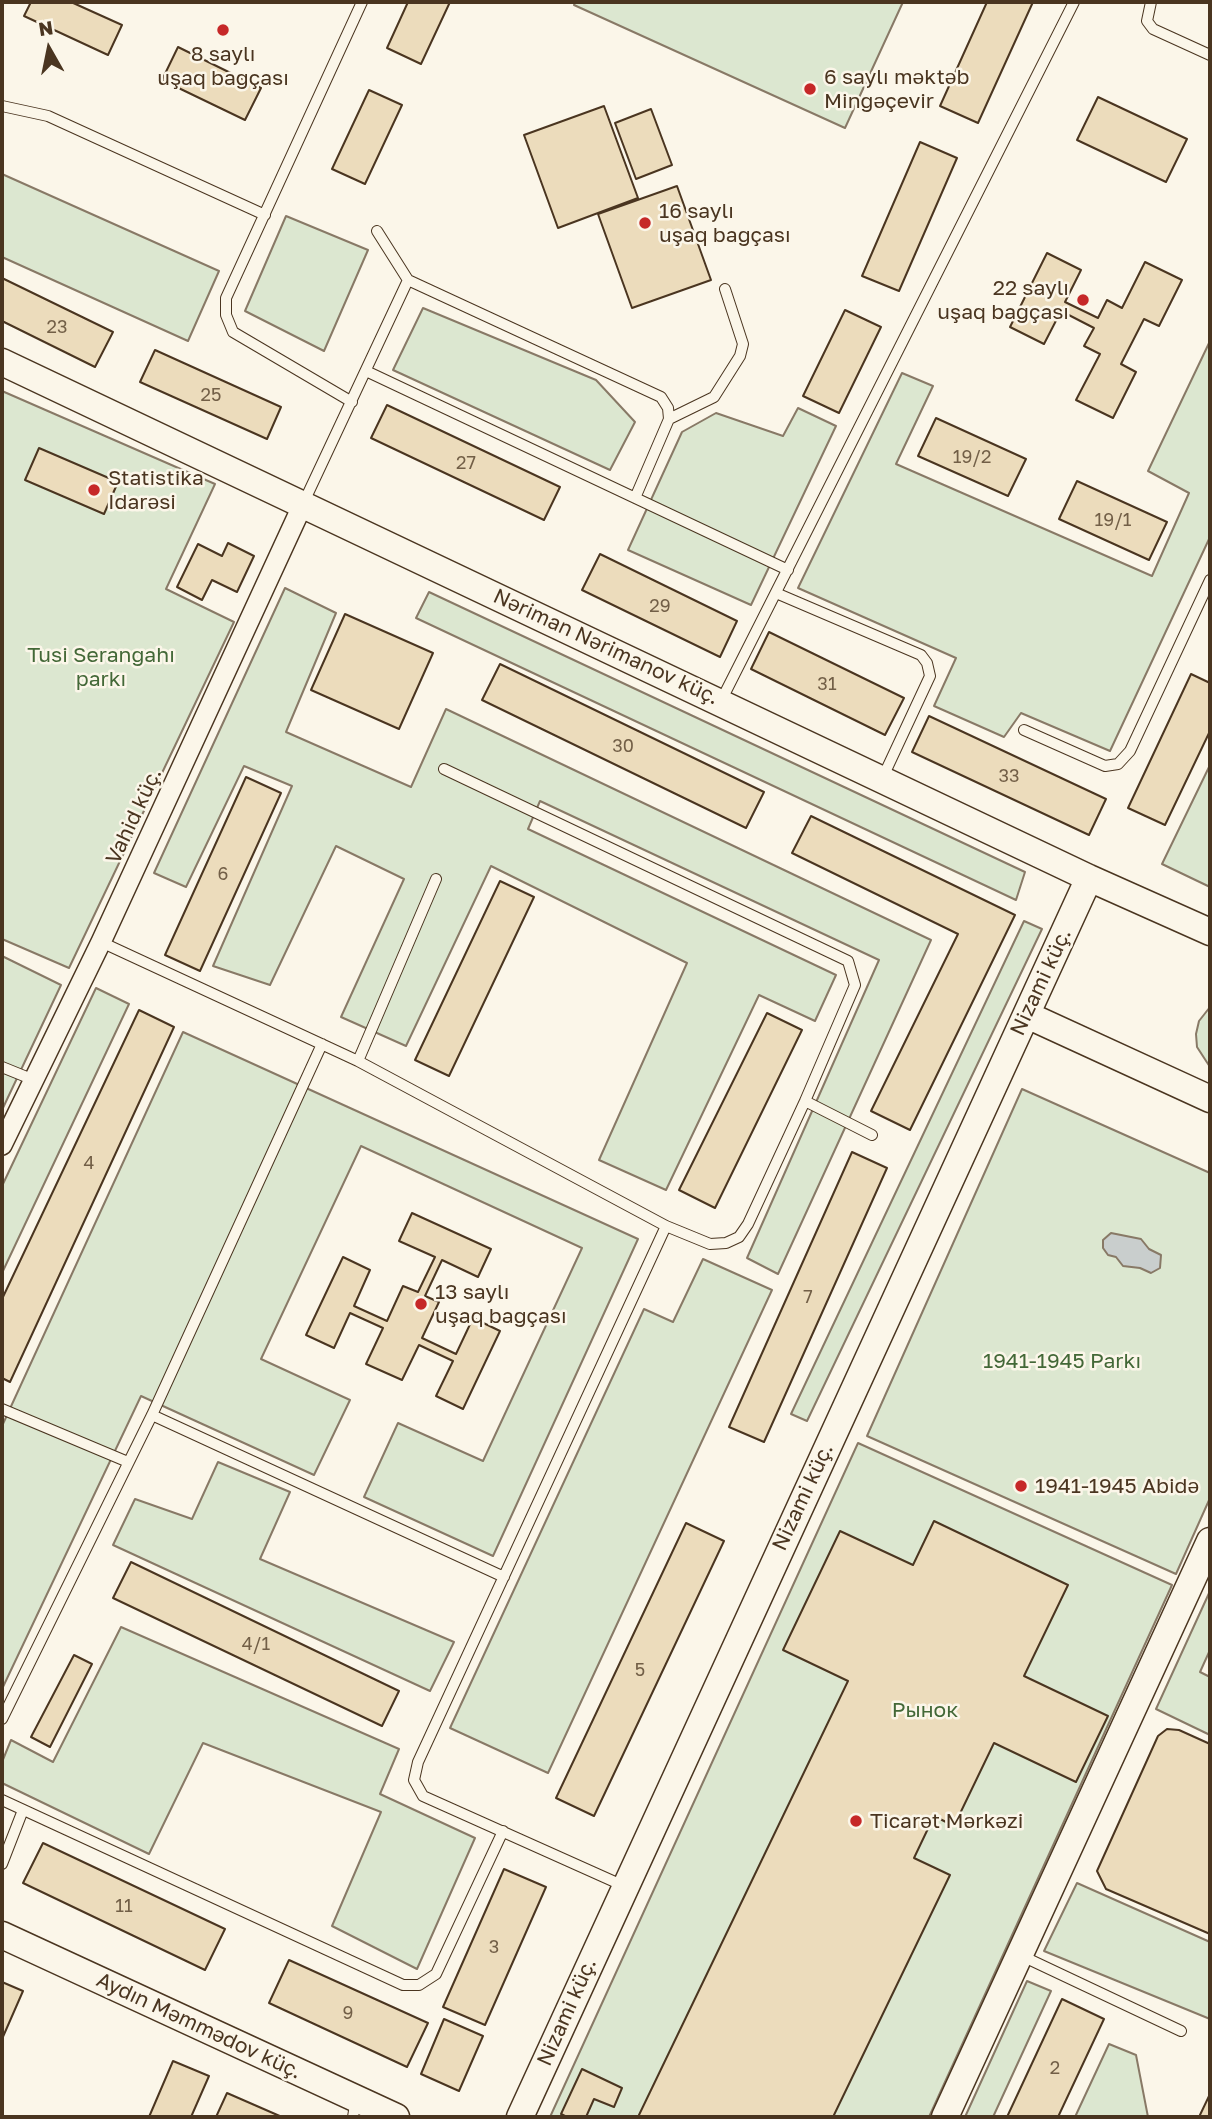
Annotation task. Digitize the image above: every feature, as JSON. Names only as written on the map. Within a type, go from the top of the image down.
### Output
[{"type":"street","name":"Nəriman Nərimanov küç.","points":[[2,362],[1089,878],[1210,932]]},
{"type":"street","name":"Vahid küç.","points":[[2,1145],[101,942],[303,504]]},
{"type":"street","name":"Nizami küç.","points":[[520,2117],[1089,878]]},
{"type":"street","points":[[1027,1015],[1210,1099]]},
{"type":"street","points":[[945,2117],[1210,1541]]},
{"type":"street","name":"Aydın Məmmədov küç.","points":[[2,1935],[354,2108],[396,2117]]},
{"type":"lane","points":[[352,402],[233,332],[226,315],[226,298],[362,2]]},
{"type":"lane","points":[[721,702],[1074,2]]},
{"type":"lane","points":[[1151,2],[1147,21],[1153,29],[1210,55]]},
{"type":"lane","points":[[2,106],[48,116],[265,215]]},
{"type":"lane","points":[[377,231],[408,280],[661,397],[668,408],[669,419],[635,498]]},
{"type":"lane","points":[[303,504],[408,280]]},
{"type":"lane","points":[[669,419],[714,397],[740,356],[743,344],[725,289]]},
{"type":"lane","points":[[366,370],[788,570]]},
{"type":"lane","points":[[1024,730],[1105,766],[1118,764],[1130,751],[1210,580]]},
{"type":"lane","points":[[776,593],[921,655],[927,663],[930,676],[882,779]]},
{"type":"lane","points":[[101,942],[358,1061],[666,1226],[710,1244],[726,1243],[738,1237],[748,1224],[855,985],[848,961],[444,768]]},
{"type":"lane","points":[[358,1061],[436,879]]},
{"type":"lane","points":[[2,1719],[152,1415],[322,1044]]},
{"type":"lane","points":[[2,1067],[34,1080]]},
{"type":"lane","points":[[804,1101],[872,1135]]},
{"type":"lane","points":[[624,1886],[423,1796],[414,1780],[418,1762],[666,1226]]},
{"type":"lane","points":[[2,1409],[128,1462]]},
{"type":"lane","points":[[152,1415],[504,1577]]},
{"type":"lane","points":[[2,1800],[403,1985],[419,1985],[436,1975],[503,1831]]},
{"type":"lane","points":[[2,1864],[23,1810]]},
{"type":"lane","points":[[1018,1954],[1181,2031]]},
{"type":"green space","points":[[575,2],[903,2],[845,128],[574,5]]},
{"type":"green space","points":[[2,174],[219,271],[188,341],[2,257]]},
{"type":"green space","points":[[286,216],[368,250],[324,351],[245,311]]},
{"type":"green space","points":[[423,308],[596,380],[635,422],[610,470],[393,370]]},
{"type":"green space","points":[[1210,341],[1210,537],[1110,751],[1021,713],[1004,737],[934,706],[956,658],[798,588],[902,373],[933,386],[896,464],[1152,576],[1189,493],[1148,471]]},
{"type":"green space","name":"Tusi Serangahı parkı","points":[[2,391],[215,484],[166,589],[234,622],[69,968],[2,939]]},
{"type":"green space","points":[[798,408],[836,426],[751,605],[628,550],[682,432],[716,413],[783,436]]},
{"type":"green space","points":[[285,588],[336,613],[286,732],[411,787],[446,709],[931,940],[778,1274],[747,1258],[879,960],[540,801],[528,829],[836,975],[815,1021],[759,995],[666,1190],[599,1160],[687,963],[491,866],[406,1046],[341,1017],[404,879],[336,846],[270,985],[213,966],[292,786],[244,766],[186,887],[154,873]]},
{"type":"green space","points":[[429,592],[1025,872],[1016,900],[416,618]]},
{"type":"green space","points":[[1210,765],[1210,887],[1162,864]]},
{"type":"green space","points":[[1024,921],[1042,929],[807,1421],[791,1414]]},
{"type":"green space","points":[[2,956],[61,985],[2,1110]]},
{"type":"green space","points":[[96,988],[129,1004],[2,1273],[2,1186]]},
{"type":"green space","points":[[1210,1007],[1210,1067],[1197,1047],[1196,1034],[1199,1021]]},
{"type":"green space","points":[[183,1032],[638,1239],[493,1556],[364,1497],[398,1423],[483,1461],[582,1248],[361,1146],[261,1359],[350,1400],[314,1475],[141,1396],[2,1689],[2,1426]]},
{"type":"green space","name":"1941-1945 Parkı","points":[[1022,1089],[1210,1173],[1210,1498],[1176,1574],[867,1436]]},
{"type":"green space","points":[[703,1259],[772,1290],[548,1773],[450,1728],[644,1309],[673,1322]]},
{"type":"green space","name":"Рынок","points":[[858,1443],[1172,1585],[929,2117],[550,2117]]},
{"type":"green space","points":[[218,1462],[290,1492],[260,1559],[454,1642],[430,1691],[113,1545],[135,1499],[192,1519]]},
{"type":"green space","points":[[1210,1591],[1210,1650],[1200,1672],[1210,1677],[1210,1735],[1156,1709]]},
{"type":"green space","points":[[121,1627],[399,1749],[380,1794],[475,1838],[417,1969],[332,1926],[381,1812],[203,1743],[149,1854],[2,1783],[2,1762],[11,1740],[53,1762]]},
{"type":"green space","points":[[1077,1883],[1210,1942],[1210,2019],[1044,1951]]},
{"type":"green space","points":[[1027,1981],[1051,1991],[993,2117],[965,2117]]},
{"type":"green space","points":[[1109,2044],[1136,2055],[1148,2117],[1075,2117]]},
{"type":"shaded area","points":[[1111,1233],[1141,1239],[1149,1249],[1161,1255],[1160,1268],[1151,1273],[1140,1268],[1123,1266],[1103,1248],[1103,1240]]},
{"type":"building","points":[[31,2],[71,2],[122,25],[108,55],[24,16]]},
{"type":"building","points":[[408,2],[450,2],[421,64],[387,48]]},
{"type":"building","points":[[987,2],[1033,2],[978,123],[940,106]]},
{"type":"building","points":[[178,47],[261,88],[245,120],[162,80]]},
{"type":"building","points":[[369,90],[402,105],[365,184],[332,169]]},
{"type":"building","points":[[1098,97],[1187,139],[1166,182],[1077,140]]},
{"type":"building","points":[[604,106],[638,198],[558,228],[524,135]]},
{"type":"building","points":[[651,109],[672,165],[636,179],[615,123]]},
{"type":"building","points":[[920,142],[957,158],[899,291],[862,276]]},
{"type":"building","points":[[677,186],[711,280],[632,308],[598,214]]},
{"type":"building","points":[[1047,253],[1081,270],[1065,302],[1098,318],[1107,300],[1122,308],[1145,262],[1182,280],[1159,326],[1144,319],[1121,364],[1136,372],[1113,418],[1076,400],[1100,354],[1084,346],[1094,328],[1061,311],[1044,344],[1010,327]]},
{"type":"building","points":[[2,278],[113,332],[95,367],[2,321]]},
{"type":"building","points":[[845,310],[881,327],[839,413],[803,396]]},
{"type":"building","points":[[155,350],[281,407],[267,439],[140,382]]},
{"type":"building","points":[[387,405],[560,487],[544,520],[371,438]]},
{"type":"building","points":[[936,418],[1026,459],[1008,496],[918,456]]},
{"type":"building","points":[[39,448],[118,482],[104,514],[25,480]]},
{"type":"building","points":[[1077,481],[1167,522],[1149,560],[1059,519]]},
{"type":"building","points":[[228,543],[254,556],[237,592],[212,580],[202,600],[177,587],[198,544],[222,556]]},
{"type":"building","points":[[600,554],[737,621],[720,657],[582,590]]},
{"type":"building","points":[[345,614],[433,653],[399,729],[311,690]]},
{"type":"building","points":[[769,632],[904,698],[885,735],[751,669]]},
{"type":"building","points":[[500,664],[764,792],[746,828],[482,700]]},
{"type":"building","points":[[1191,674],[1210,683],[1210,731],[1165,825],[1128,808]]},
{"type":"building","points":[[929,716],[1106,799],[1089,835],[912,752]]},
{"type":"building","points":[[246,777],[281,793],[200,971],[165,955]]},
{"type":"building","points":[[811,816],[1015,915],[910,1130],[871,1111],[958,934],[792,853]]},
{"type":"building","points":[[500,881],[534,897],[449,1076],[415,1060]]},
{"type":"building","points":[[139,1010],[174,1027],[10,1382],[2,1378],[2,1299]]},
{"type":"building","points":[[767,1013],[802,1030],[715,1208],[679,1190]]},
{"type":"building","points":[[852,1152],[887,1168],[764,1442],[729,1427]]},
{"type":"building","points":[[412,1213],[491,1249],[478,1277],[442,1260],[425,1296],[439,1302],[422,1338],[456,1354],[473,1318],[500,1331],[463,1409],[436,1396],[453,1361],[419,1345],[402,1380],[366,1364],[383,1328],[350,1313],[334,1348],[306,1335],[343,1257],[370,1270],[354,1306],[387,1321],[403,1286],[418,1292],[435,1257],[399,1241]]},
{"type":"building","name":"Ticarət Mərkəzi","points":[[934,1521],[1068,1585],[1024,1676],[1108,1716],[1076,1782],[994,1743],[954,1826],[934,1816],[914,1858],[950,1875],[833,2117],[638,2117],[848,1681],[783,1650],[840,1531],[913,1565]]},
{"type":"building","points":[[686,1523],[724,1541],[594,1816],[556,1798]]},
{"type":"building","points":[[131,1562],[399,1691],[382,1726],[113,1598]]},
{"type":"building","points":[[74,1655],[92,1664],[50,1747],[31,1737]]},
{"type":"building","points":[[1167,1729],[1179,1730],[1210,1744],[1210,1934],[1106,1889],[1097,1871],[1158,1736]]},
{"type":"building","points":[[43,1843],[225,1929],[205,1970],[23,1883]]},
{"type":"building","points":[[504,1869],[546,1887],[485,2025],[443,2007]]},
{"type":"building","points":[[289,1960],[428,2023],[407,2067],[269,2003]]},
{"type":"building","points":[[2,1982],[23,1991],[2,2039]]},
{"type":"building","points":[[1062,1999],[1104,2019],[1058,2117],[1007,2117]]},
{"type":"building","points":[[444,2019],[483,2036],[459,2091],[421,2074]]},
{"type":"building","points":[[173,2061],[209,2076],[191,2117],[149,2117]]},
{"type":"building","points":[[582,2069],[622,2088],[614,2107],[594,2099],[586,2117],[567,2117],[561,2114]]},
{"type":"building","points":[[227,2093],[282,2117],[216,2117]]},
{"type":"building","points":[[1210,2094],[1210,2117],[1199,2117]]},
{"type":"place","name":"8 saylı uşaq bağçası","points":[[223,30]]},
{"type":"place","name":"6 saylı məktəb Mingəçevir","points":[[810,89]]},
{"type":"place","name":"16 saylı uşaq bağçası","points":[[645,223]]},
{"type":"place","name":"22 saylı uşaq bağçası","points":[[1083,300]]},
{"type":"place","name":"Statistika Idarəsi","points":[[94,490]]},
{"type":"place","name":"13 saylı uşaq bağçası","points":[[421,1304]]},
{"type":"place","name":"1941-1945 Abidə","points":[[1021,1486]]},
{"type":"place","name":"Ticarət Mərkəzi","points":[[856,1821]]}]
